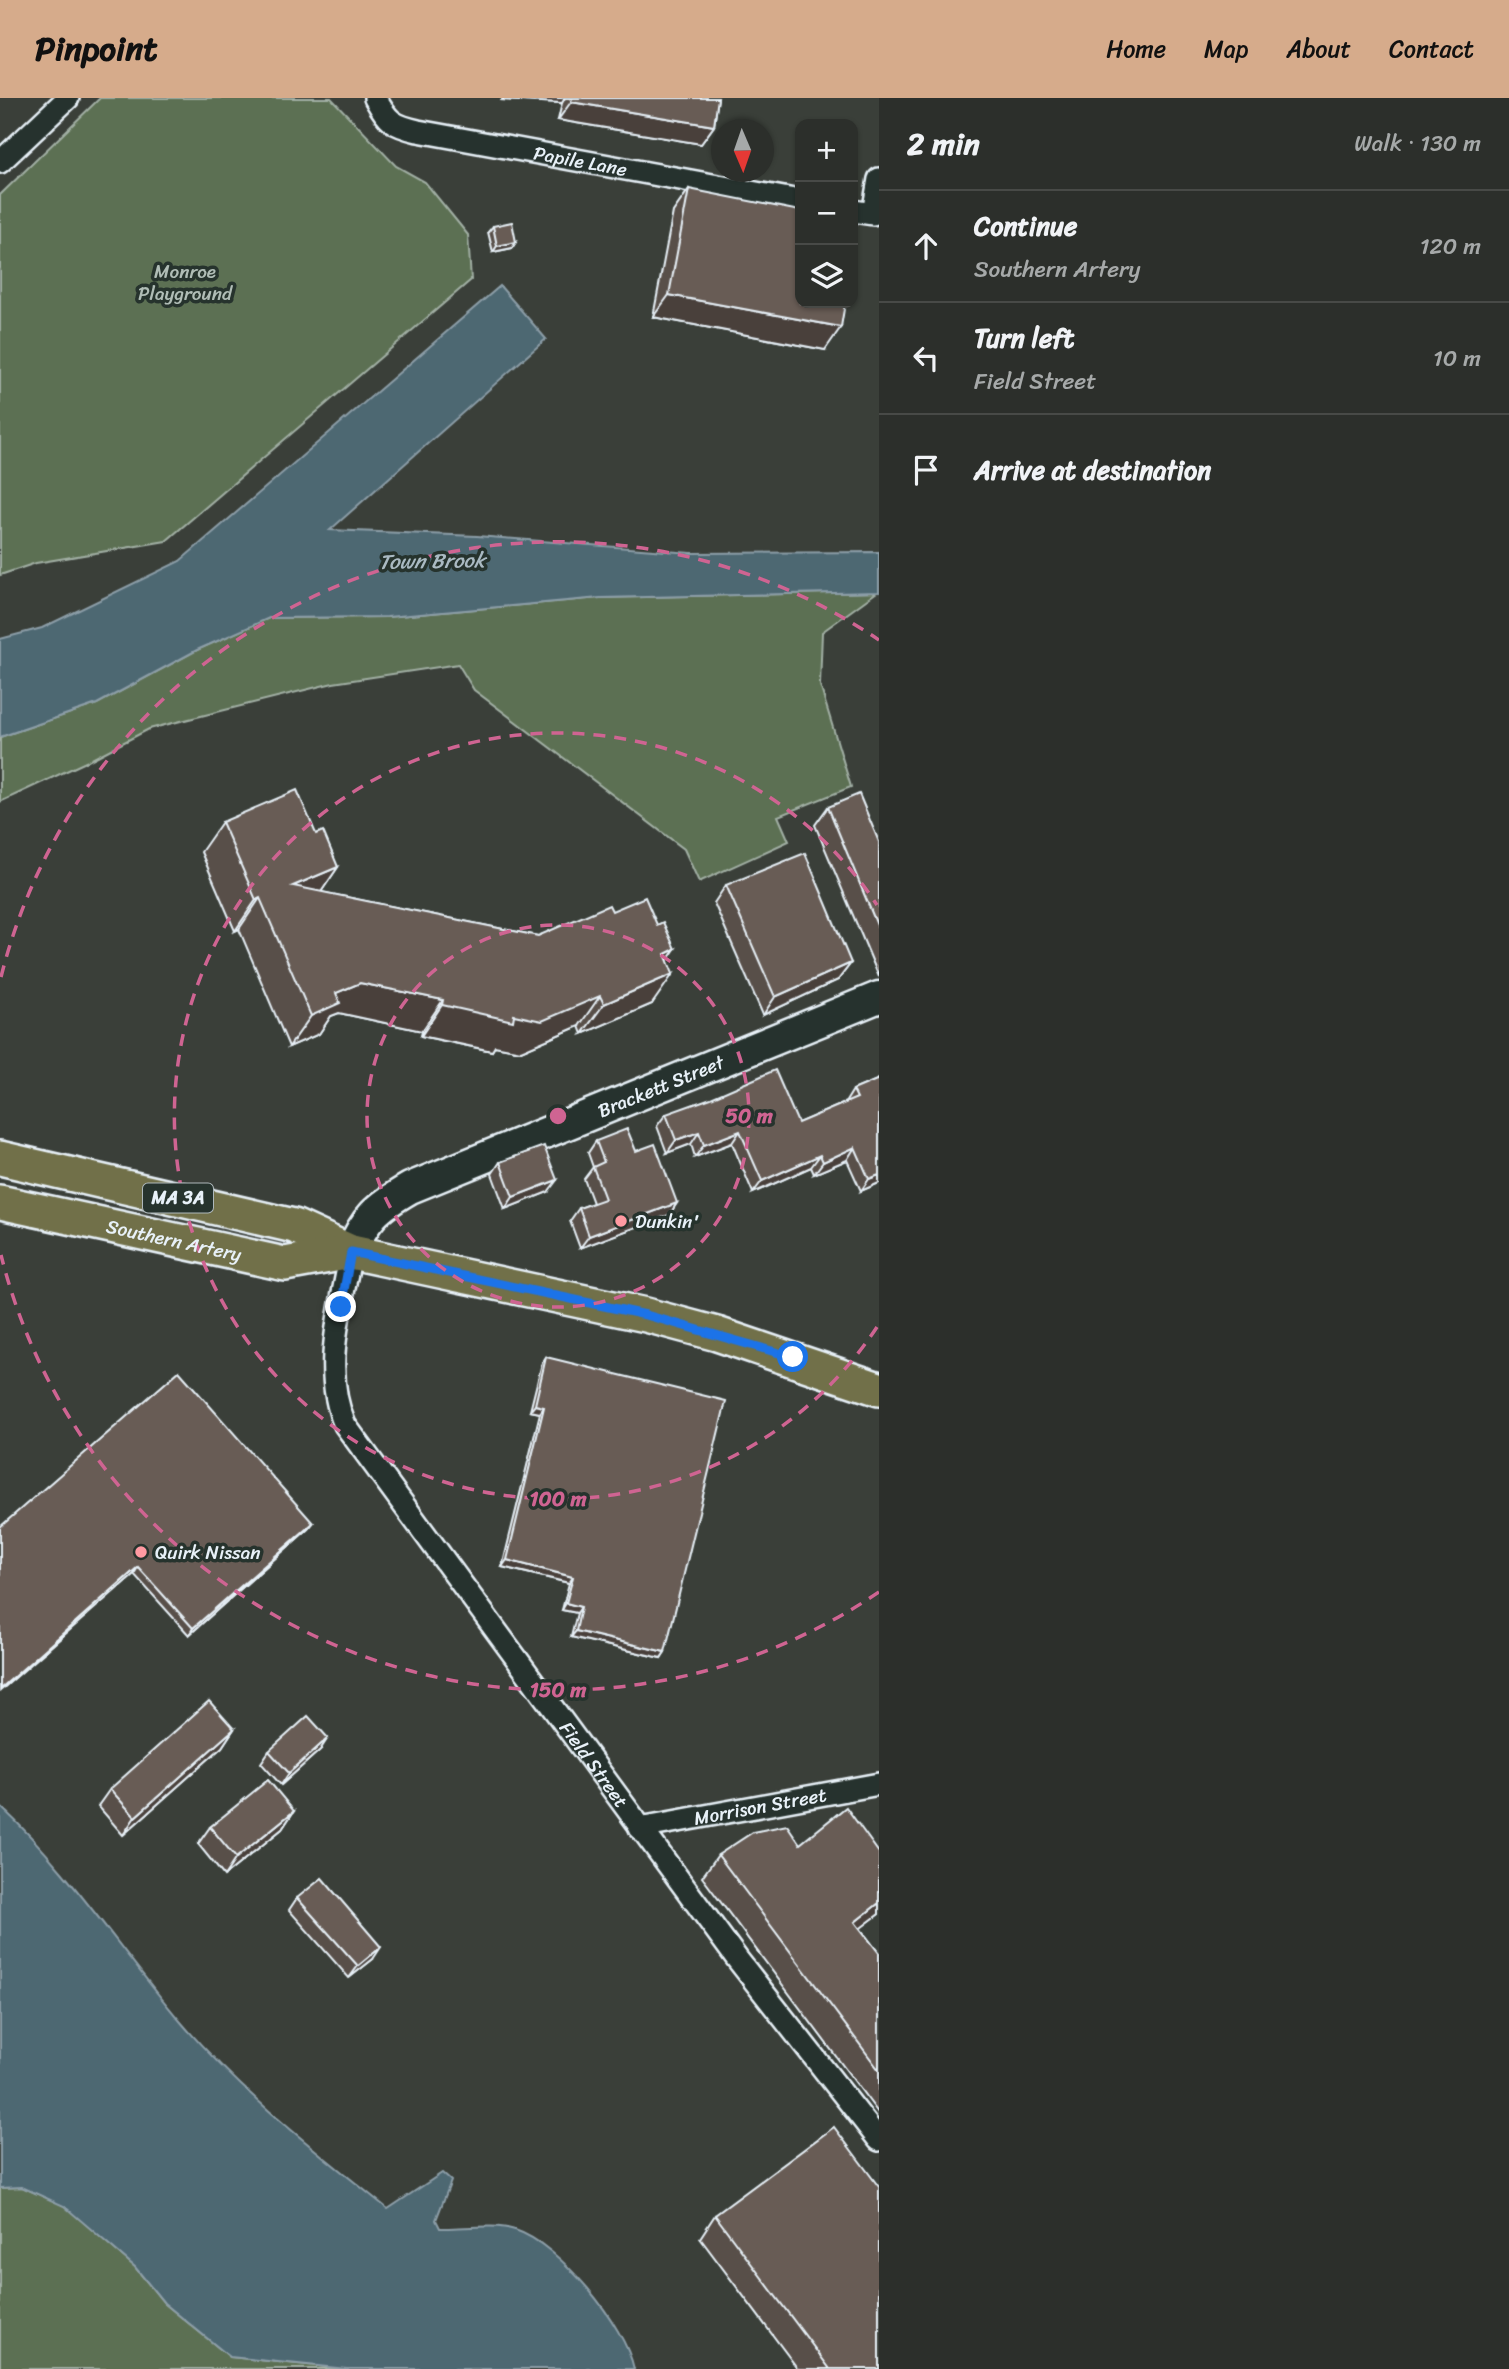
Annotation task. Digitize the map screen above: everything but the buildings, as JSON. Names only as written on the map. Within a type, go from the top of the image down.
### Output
[{"type":"main road","name":"Southern Artery","points":[[0,1158],[294,1226],[351,1252],[646,1315],[781,1354],[879,1389]]},
{"type":"main road","name":"Southern Artery","points":[[0,1202],[285,1264],[351,1252]]},
{"type":"street","points":[[0,162],[68,98]]},
{"type":"street","name":"Papile Lane","points":[[375,98],[384,116],[395,125],[418,131],[795,200]]},
{"type":"street","points":[[863,212],[879,179]]},
{"type":"street","name":"Brackett Street","points":[[351,1252],[362,1225],[382,1205],[410,1188],[879,997]]},
{"type":"street","name":"Field Street","points":[[351,1252],[333,1371],[335,1402],[345,1424],[640,1828],[879,2140]]},
{"type":"street","name":"Morrison Street","points":[[640,1828],[879,1784]]},
{"type":"green space","name":"Monroe Playground","points":[[100,98],[331,98],[396,166],[425,182],[468,235],[471,280],[166,541],[36,563],[0,575],[0,195]]},
{"type":"green space","points":[[877,592],[822,632],[820,685],[851,787],[778,816],[789,841],[699,882],[684,849],[474,690],[458,664],[333,683],[149,729],[0,802],[0,737],[97,704],[197,650],[269,618],[387,617],[600,598]]},
{"type":"green space","points":[[22,2187],[64,2205],[135,2267],[164,2303],[230,2357],[346,2369],[0,2369],[0,2188]]},
{"type":"water","name":"Town Brook","points":[[500,286],[546,339],[330,530],[477,536],[691,553],[879,552],[879,592],[600,598],[387,617],[269,618],[197,650],[97,704],[0,737],[0,639],[42,628],[180,561]]},
{"type":"water","points":[[0,1806],[25,1830],[71,1883],[180,2021],[253,2097],[388,2209],[442,2173],[451,2181],[436,2220],[440,2228],[506,2228],[532,2238],[551,2251],[588,2288],[604,2309],[628,2351],[634,2369],[347,2369],[230,2357],[164,2303],[135,2267],[64,2206],[22,2187],[0,2188]]},
{"type":"place","name":"Dunkin'","points":[[621,1221]]},
{"type":"place","name":"Quirk Nissan","points":[[141,1552]]},
{"type":"route","points":[[341,1307],[351,1252],[646,1315],[793,1357]]}]
